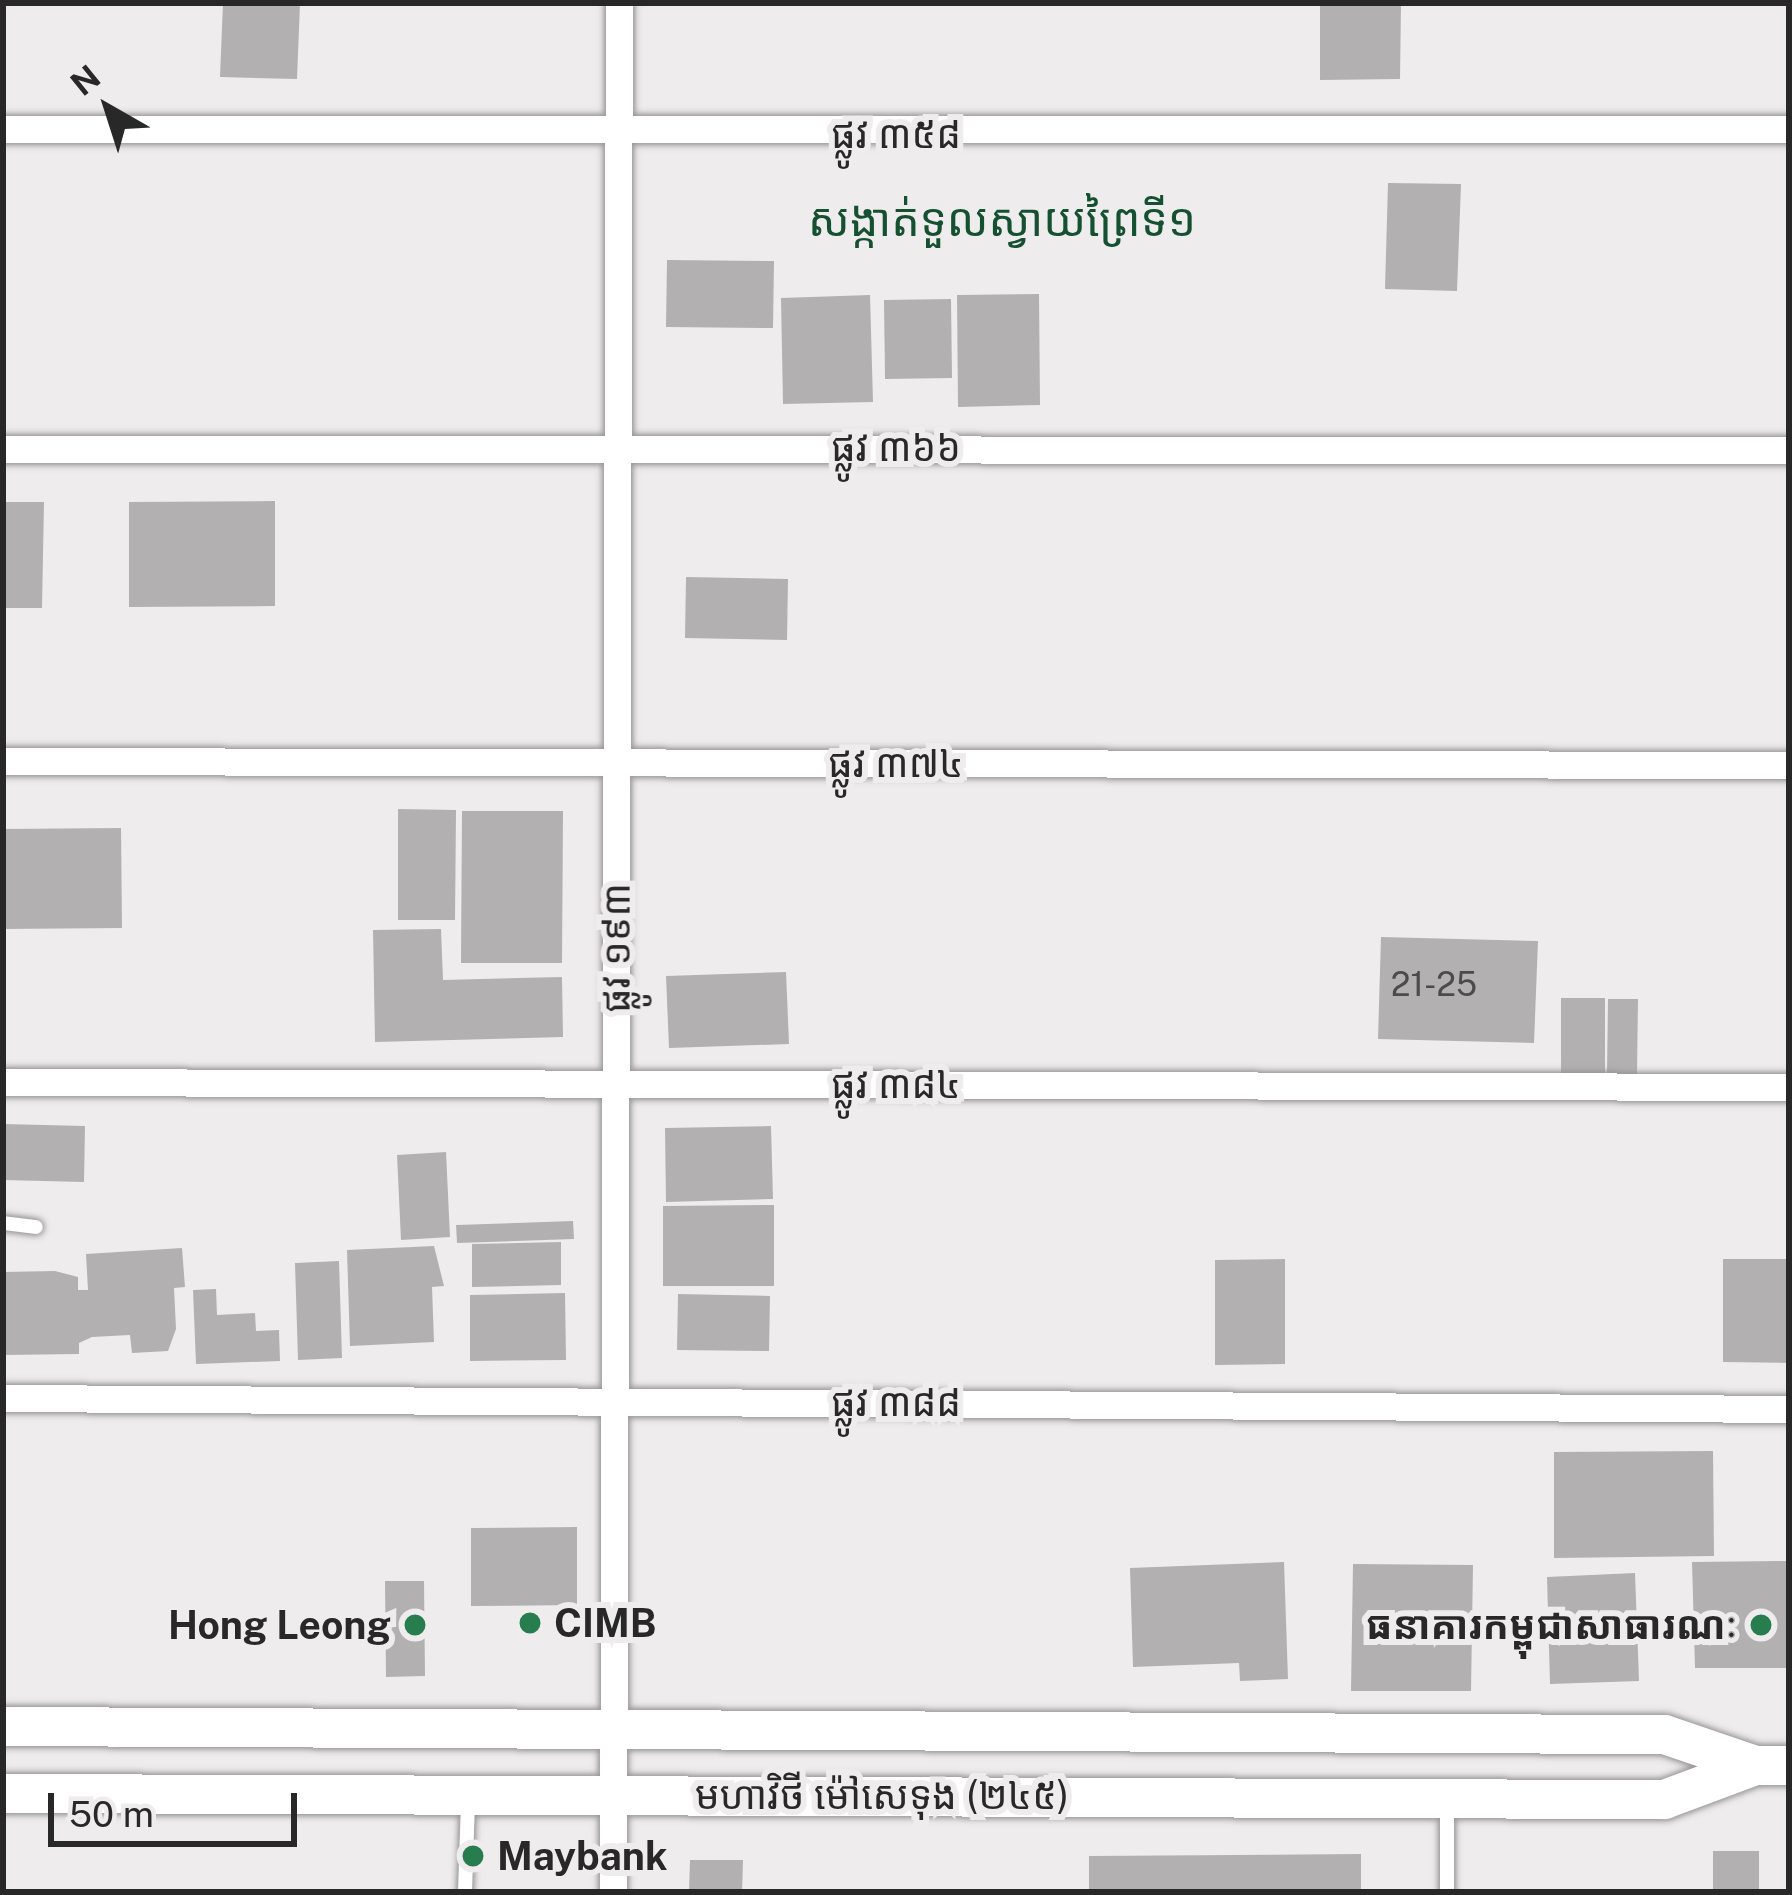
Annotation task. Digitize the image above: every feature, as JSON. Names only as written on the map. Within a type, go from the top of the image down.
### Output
[{"type":"main road","name":"មហាវិថី ម៉ៅសេទុង (២៤៥)","points":[[3,1726],[1664,1734],[1772,1765]]},
{"type":"main road","name":"មហាវិថី ម៉ៅសេទុង (២៤៥)","points":[[3,1793],[1664,1799],[1772,1765]]},
{"type":"street","name":"ផ្លូវ ១៩៣","points":[[613,1892],[619,3]]},
{"type":"street","name":"ផ្លូវ ៣៥៨","points":[[3,129],[619,135],[1789,129]]},
{"type":"street","name":"ផ្លូវ ៣៦៦","points":[[3,449],[1789,450]]},
{"type":"street","name":"ផ្លូវ ៣៧៤","points":[[3,761],[1789,765]]},
{"type":"street","name":"ផ្លូវ ៣៨៤","points":[[3,1082],[1789,1087]]},
{"type":"street","name":"ផ្លូវ ៣៨៨","points":[[3,1398],[1789,1409]]},
{"type":"lane","points":[[3,1223],[35,1226]]},
{"type":"lane","points":[[465,1892],[468,1796]]},
{"type":"lane","points":[[1448,1797],[1448,1892]]},
{"type":"building","points":[[223,3],[300,3],[297,79],[220,77]]},
{"type":"building","points":[[1320,3],[1401,3],[1400,79],[1320,80]]},
{"type":"building","points":[[1388,183],[1461,184],[1457,291],[1385,289]]},
{"type":"building","points":[[667,260],[774,261],[773,328],[666,327]]},
{"type":"building","points":[[1039,294],[1040,405],[958,407],[957,295]]},
{"type":"building","points":[[870,295],[873,402],[783,404],[781,298]]},
{"type":"building","points":[[951,299],[952,378],[885,379],[884,300]]},
{"type":"building","points":[[275,501],[275,606],[129,607],[129,502]]},
{"type":"building","points":[[3,502],[44,502],[42,608],[3,608]]},
{"type":"building","points":[[686,577],[788,579],[787,640],[685,638]]},
{"type":"building","points":[[398,809],[456,810],[455,920],[398,920]]},
{"type":"building","points":[[462,811],[563,811],[562,963],[461,963]]},
{"type":"building","points":[[121,828],[122,928],[3,929],[3,829]]},
{"type":"building","points":[[441,929],[443,980],[562,977],[563,1037],[375,1042],[373,930]]},
{"type":"building","points":[[1381,937],[1538,941],[1534,1043],[1378,1039]]},
{"type":"building","points":[[786,972],[789,1044],[669,1048],[666,976]]},
{"type":"building","points":[[1561,998],[1605,998],[1605,1075],[1561,1076]]},
{"type":"building","points":[[1608,999],[1638,999],[1637,1074],[1607,1074]]},
{"type":"building","points":[[3,1124],[85,1126],[84,1182],[3,1180]]},
{"type":"building","points":[[771,1126],[773,1199],[666,1202],[665,1128]]},
{"type":"building","points":[[446,1152],[450,1237],[401,1240],[397,1155]]},
{"type":"building","points":[[774,1205],[774,1286],[663,1286],[663,1206]]},
{"type":"building","points":[[573,1221],[574,1239],[457,1243],[456,1225]]},
{"type":"building","points":[[561,1242],[561,1285],[472,1287],[472,1244]]},
{"type":"building","points":[[434,1246],[444,1286],[432,1287],[434,1342],[350,1346],[347,1250]]},
{"type":"building","points":[[182,1248],[185,1287],[174,1288],[176,1329],[168,1351],[132,1353],[130,1335],[92,1337],[79,1343],[79,1354],[3,1355],[3,1272],[55,1271],[78,1277],[78,1290],[88,1290],[86,1254]]},
{"type":"building","points":[[1285,1259],[1285,1364],[1215,1365],[1215,1260]]},
{"type":"building","points":[[1723,1259],[1789,1259],[1789,1363],[1723,1362]]},
{"type":"building","points":[[339,1261],[342,1358],[298,1360],[295,1263]]},
{"type":"building","points":[[216,1289],[217,1315],[255,1313],[256,1331],[279,1330],[280,1361],[196,1364],[193,1290]]},
{"type":"building","points":[[565,1293],[566,1360],[470,1361],[470,1295]]},
{"type":"building","points":[[678,1294],[770,1296],[769,1351],[677,1350]]},
{"type":"building","points":[[1713,1451],[1714,1556],[1554,1558],[1554,1452]]},
{"type":"building","points":[[577,1527],[577,1605],[471,1606],[471,1528]]},
{"type":"building","points":[[1789,1561],[1789,1668],[1695,1668],[1692,1562]]},
{"type":"building","points":[[1284,1562],[1288,1679],[1240,1681],[1239,1663],[1133,1667],[1130,1568]]},
{"type":"building","points":[[1353,1564],[1473,1565],[1471,1691],[1351,1691]]},
{"type":"building","points":[[1635,1573],[1639,1681],[1550,1684],[1547,1577]]},
{"type":"building","points":[[385,1581],[424,1581],[425,1676],[386,1677]]},
{"type":"building","points":[[1713,1851],[1759,1851],[1759,1892],[1713,1892]]},
{"type":"building","points":[[1361,1854],[1361,1892],[1089,1892],[1089,1856]]},
{"type":"building","points":[[690,1860],[743,1860],[742,1892],[689,1892]]},
{"type":"place","name":"CIMB","points":[[530,1623]]},
{"type":"place","name":"Hong Leong","points":[[415,1625]]},
{"type":"place","name":"ធនាគារកម្ពុជាសាធារណៈ","points":[[1761,1625]]},
{"type":"place","name":"Maybank","points":[[473,1856]]},
{"type":"district","name":"សង្កាត់ទួលស្វាយព្រៃទី១","points":[[1002,220]]}]
